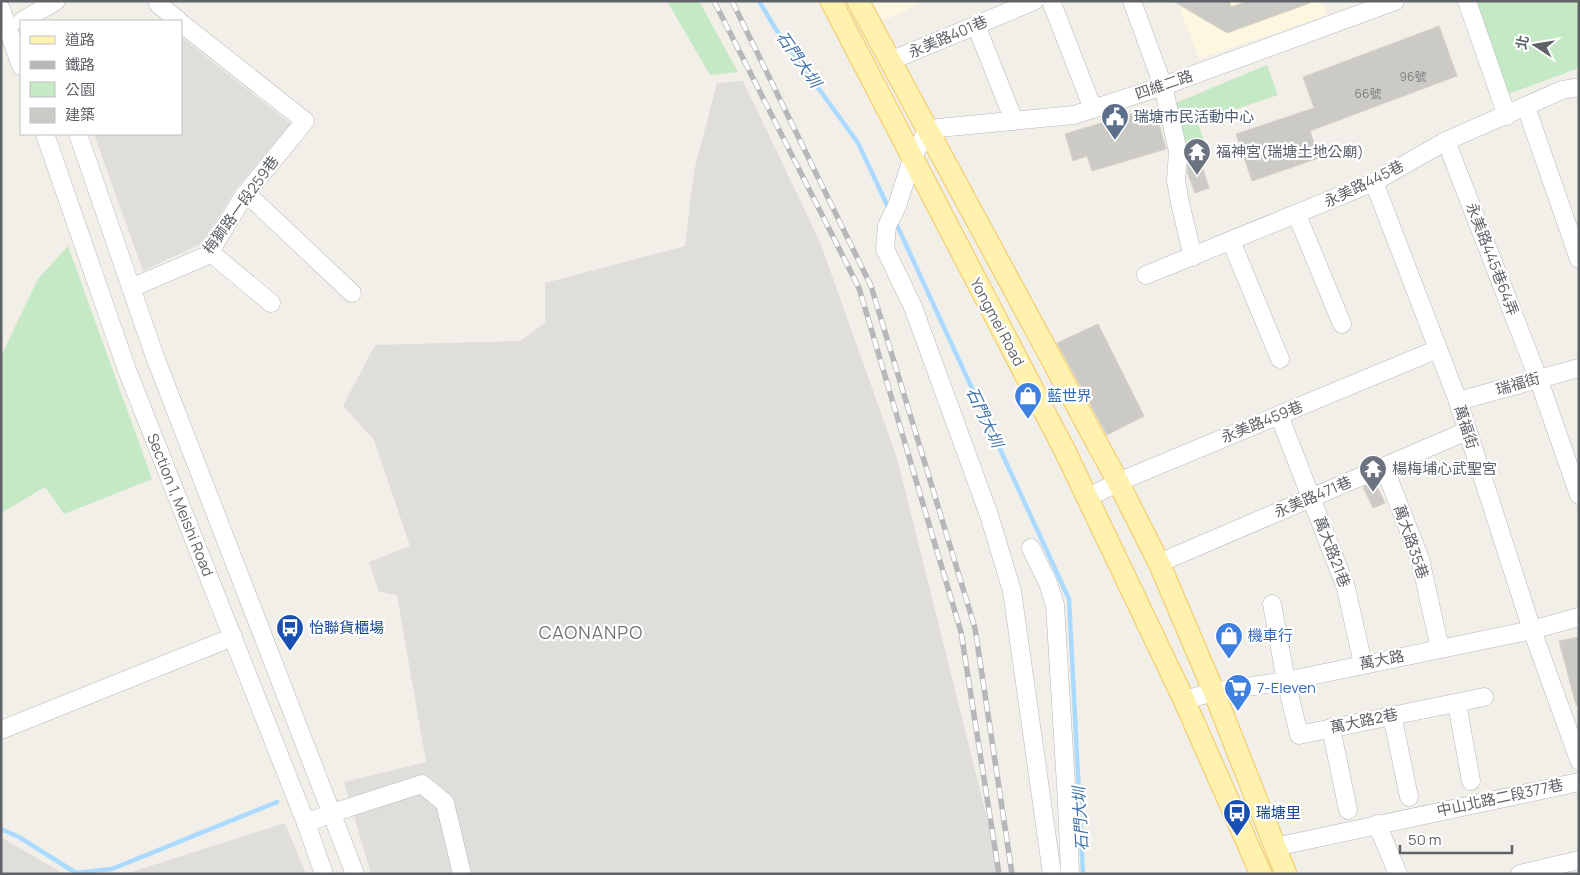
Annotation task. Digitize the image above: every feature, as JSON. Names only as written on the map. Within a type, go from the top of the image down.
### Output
[{"type":"main road","name":"Yongmei Road","points":[[831,1],[1065,451],[1184,700],[1261,874]]},
{"type":"main road","name":"Yongmei Road","points":[[858,1],[1118,482],[1159,563],[1214,692],[1286,874]]},
{"type":"street","points":[[1,9],[23,20],[56,1]]},
{"type":"street","name":"永美路401巷","points":[[890,61],[1034,1]]},
{"type":"street","points":[[1051,1],[1092,109]]},
{"type":"street","points":[[1132,1],[1163,86],[1178,151],[1176,180],[1180,204],[1193,257]]},
{"type":"street","name":"四維二路","points":[[928,129],[1074,115],[1163,86],[1395,1]]},
{"type":"street","points":[[1467,1],[1506,116]]},
{"type":"street","name":"梅獅路一段259巷","points":[[158,4],[178,20]]},
{"type":"street","name":"梅獅路一段259巷","points":[[131,288],[208,255],[246,193],[305,121],[182,24]]},
{"type":"street","points":[[976,25],[1014,121]]},
{"type":"street","name":"永美路445巷","points":[[1146,275],[1374,182],[1446,141],[1562,90],[1579,87]]},
{"type":"street","points":[[1526,107],[1579,259]]},
{"type":"street","points":[[928,129],[912,159],[887,226],[885,249],[913,307],[988,515],[1012,591],[1052,874]]},
{"type":"street","name":"Section 1, Meishi Road","points":[[45,135],[127,370],[306,823],[324,874]]},
{"type":"street","name":"Section 1, Meishi Road","points":[[78,135],[155,357],[354,874]]},
{"type":"street","name":"永美路445巷64弄","points":[[1446,141],[1538,378],[1579,495]]},
{"type":"street","name":"萬福街","points":[[1374,182],[1458,401],[1532,630],[1579,760]]},
{"type":"street","points":[[246,193],[352,293]]},
{"type":"street","points":[[1297,215],[1342,324]]},
{"type":"street","points":[[1232,241],[1280,359]]},
{"type":"street","points":[[210,252],[271,302]]},
{"type":"street","name":"永美路459巷","points":[[1087,498],[1118,482],[1438,349]]},
{"type":"street","name":"瑞福街","points":[[1458,401],[1579,368]]},
{"type":"street","name":"萬大路21巷","points":[[1279,415],[1346,588],[1363,664]]},
{"type":"street","name":"永美路471巷","points":[[1159,563],[1467,431]]},
{"type":"street","name":"萬大路35巷","points":[[1384,467],[1420,559],[1440,649]]},
{"type":"street","points":[[1031,548],[1048,583],[1055,605],[1070,874]]},
{"type":"street","points":[[1272,604],[1286,681]]},
{"type":"street","name":"萬大路","points":[[1184,700],[1214,692],[1286,681],[1532,630],[1579,617]]},
{"type":"street","points":[[1,730],[233,637]]},
{"type":"street","name":"萬大路2巷","points":[[1286,681],[1299,735],[1484,697]]},
{"type":"street","points":[[1457,704],[1472,781]]},
{"type":"street","points":[[1392,715],[1409,796]]},
{"type":"street","points":[[1331,728],[1348,810]]},
{"type":"street","name":"中山北路二段377巷","points":[[1275,847],[1579,782]]},
{"type":"street","points":[[306,823],[422,784],[445,803],[462,874]]},
{"type":"street","points":[[1377,824],[1398,874]]},
{"type":"street","points":[[1520,874],[1579,860]]},
{"type":"shaded area","points":[[872,1],[925,1],[883,21]]},
{"type":"shaded area","points":[[1177,1],[1322,1],[1326,15],[1199,59]]},
{"type":"shaded area","points":[[182,38],[291,124],[235,190],[203,243],[143,271],[94,135],[182,135]]},
{"type":"shaded area","points":[[743,81],[820,242],[897,458],[1001,874],[371,874],[344,782],[426,762],[397,595],[379,592],[369,562],[410,546],[374,440],[343,406],[375,345],[520,341],[545,323],[545,283],[685,246],[694,171],[717,83]]},
{"type":"shaded area","points":[[285,823],[306,874],[125,874]]},
{"type":"shaded area","points":[[1,837],[64,874],[1,874]]},
{"type":"green space","points":[[667,1],[699,1],[738,72],[710,75]]},
{"type":"green space","points":[[1474,1],[1579,1],[1579,68],[1508,94]]},
{"type":"green space","points":[[1267,65],[1278,95],[1198,122],[1206,148],[1188,152],[1171,105]]},
{"type":"green space","points":[[68,246],[152,479],[64,514],[45,487],[1,513],[1,356],[38,279]]},
{"type":"building","points":[[1173,1],[1229,1],[1231,7],[1248,1],[1310,1],[1310,3],[1227,33]]},
{"type":"building","points":[[1439,26],[1457,76],[1310,131],[1319,158],[1252,181],[1236,134],[1314,108],[1303,77]]},
{"type":"building","name":"瑞塘市民活動中心","points":[[1154,107],[1166,149],[1092,171],[1087,156],[1073,161],[1065,134]]},
{"type":"building","name":"福神宮(瑞塘土地公廟)","points":[[1200,160],[1209,188],[1195,193],[1187,172],[1188,164]]},
{"type":"building","points":[[1098,324],[1144,416],[1107,435],[1057,343]]},
{"type":"building","name":"楊梅埔心武聖宮","points":[[1375,482],[1385,503],[1373,508],[1363,487]]},
{"type":"building","points":[[1579,637],[1579,705],[1576,705],[1559,641]]},
{"type":"waterway","name":"石門大圳","points":[[759,1],[775,28],[858,143],[889,209]]},
{"type":"waterway","name":"石門大圳","points":[[895,221],[1069,599],[1083,874]]},
{"type":"waterway","points":[[1,829],[19,837],[76,873],[112,869],[277,802]]},
{"type":"railway","points":[[714,1],[859,288],[961,632],[999,874]]},
{"type":"railway","points":[[732,1],[871,286],[975,628],[1012,874]]},
{"type":"place","name":"瑞塘市民活動中心","points":[[1115,141]]},
{"type":"place","name":"福神宮(瑞塘土地公廟)","points":[[1197,176]]},
{"type":"place","name":"藍世界","points":[[1028,420]]},
{"type":"place","name":"楊梅埔心武聖宮","points":[[1373,493]]},
{"type":"place","name":"怡聯貨櫃場","points":[[290,652]]},
{"type":"place","name":"機車行","points":[[1229,660]]},
{"type":"place","name":"7-Eleven","points":[[1238,712]]},
{"type":"place","name":"瑞塘里","points":[[1237,837]]},
{"type":"district","name":"CAONANPO","points":[[591,633]]}]
